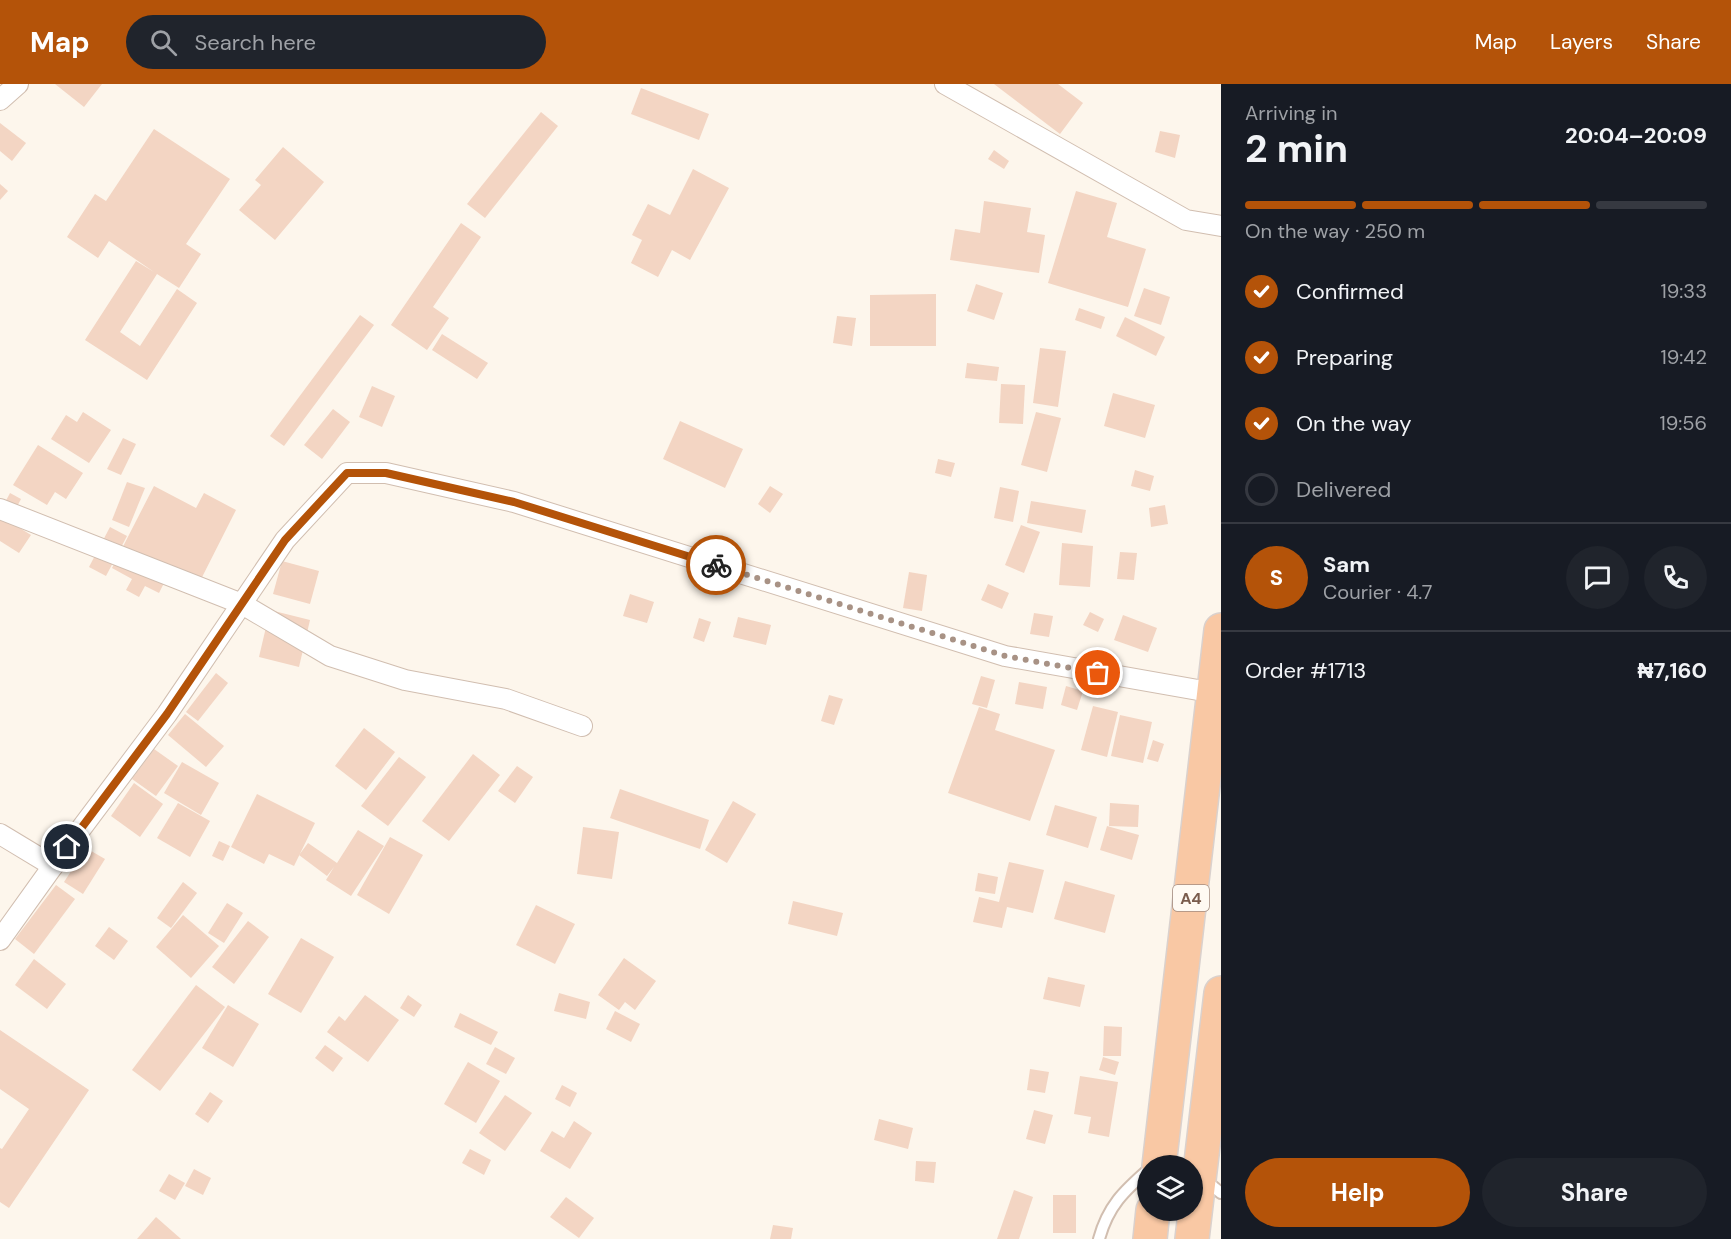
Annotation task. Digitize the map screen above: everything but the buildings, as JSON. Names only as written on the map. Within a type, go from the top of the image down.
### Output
[{"type":"highway","name":"A4","points":[[1156,1155],[1218,692],[1221,630]]},
{"type":"highway","points":[[1192,1239],[1210,1184],[1221,993]]},
{"type":"highway","points":[[1150,1239],[1152,1221]]},
{"type":"street","points":[[0,100],[18,84]]},
{"type":"street","points":[[945,84],[1186,220],[1221,226]]},
{"type":"street","points":[[0,940],[167,714],[285,540],[347,473],[386,473],[514,502],[1005,656],[1218,692]]},
{"type":"street","points":[[0,509],[242,604],[330,656],[405,680],[506,699],[582,726]]},
{"type":"street","points":[[0,834],[53,866]]},
{"type":"lane","points":[[1099,1239],[1102,1228],[1120,1195],[1137,1180]]},
{"type":"way so far","points":[[716,565],[1005,656],[1098,673]]},
{"type":"route","points":[[67,847],[167,714],[285,540],[347,473],[386,473],[514,502],[716,565]]}]
